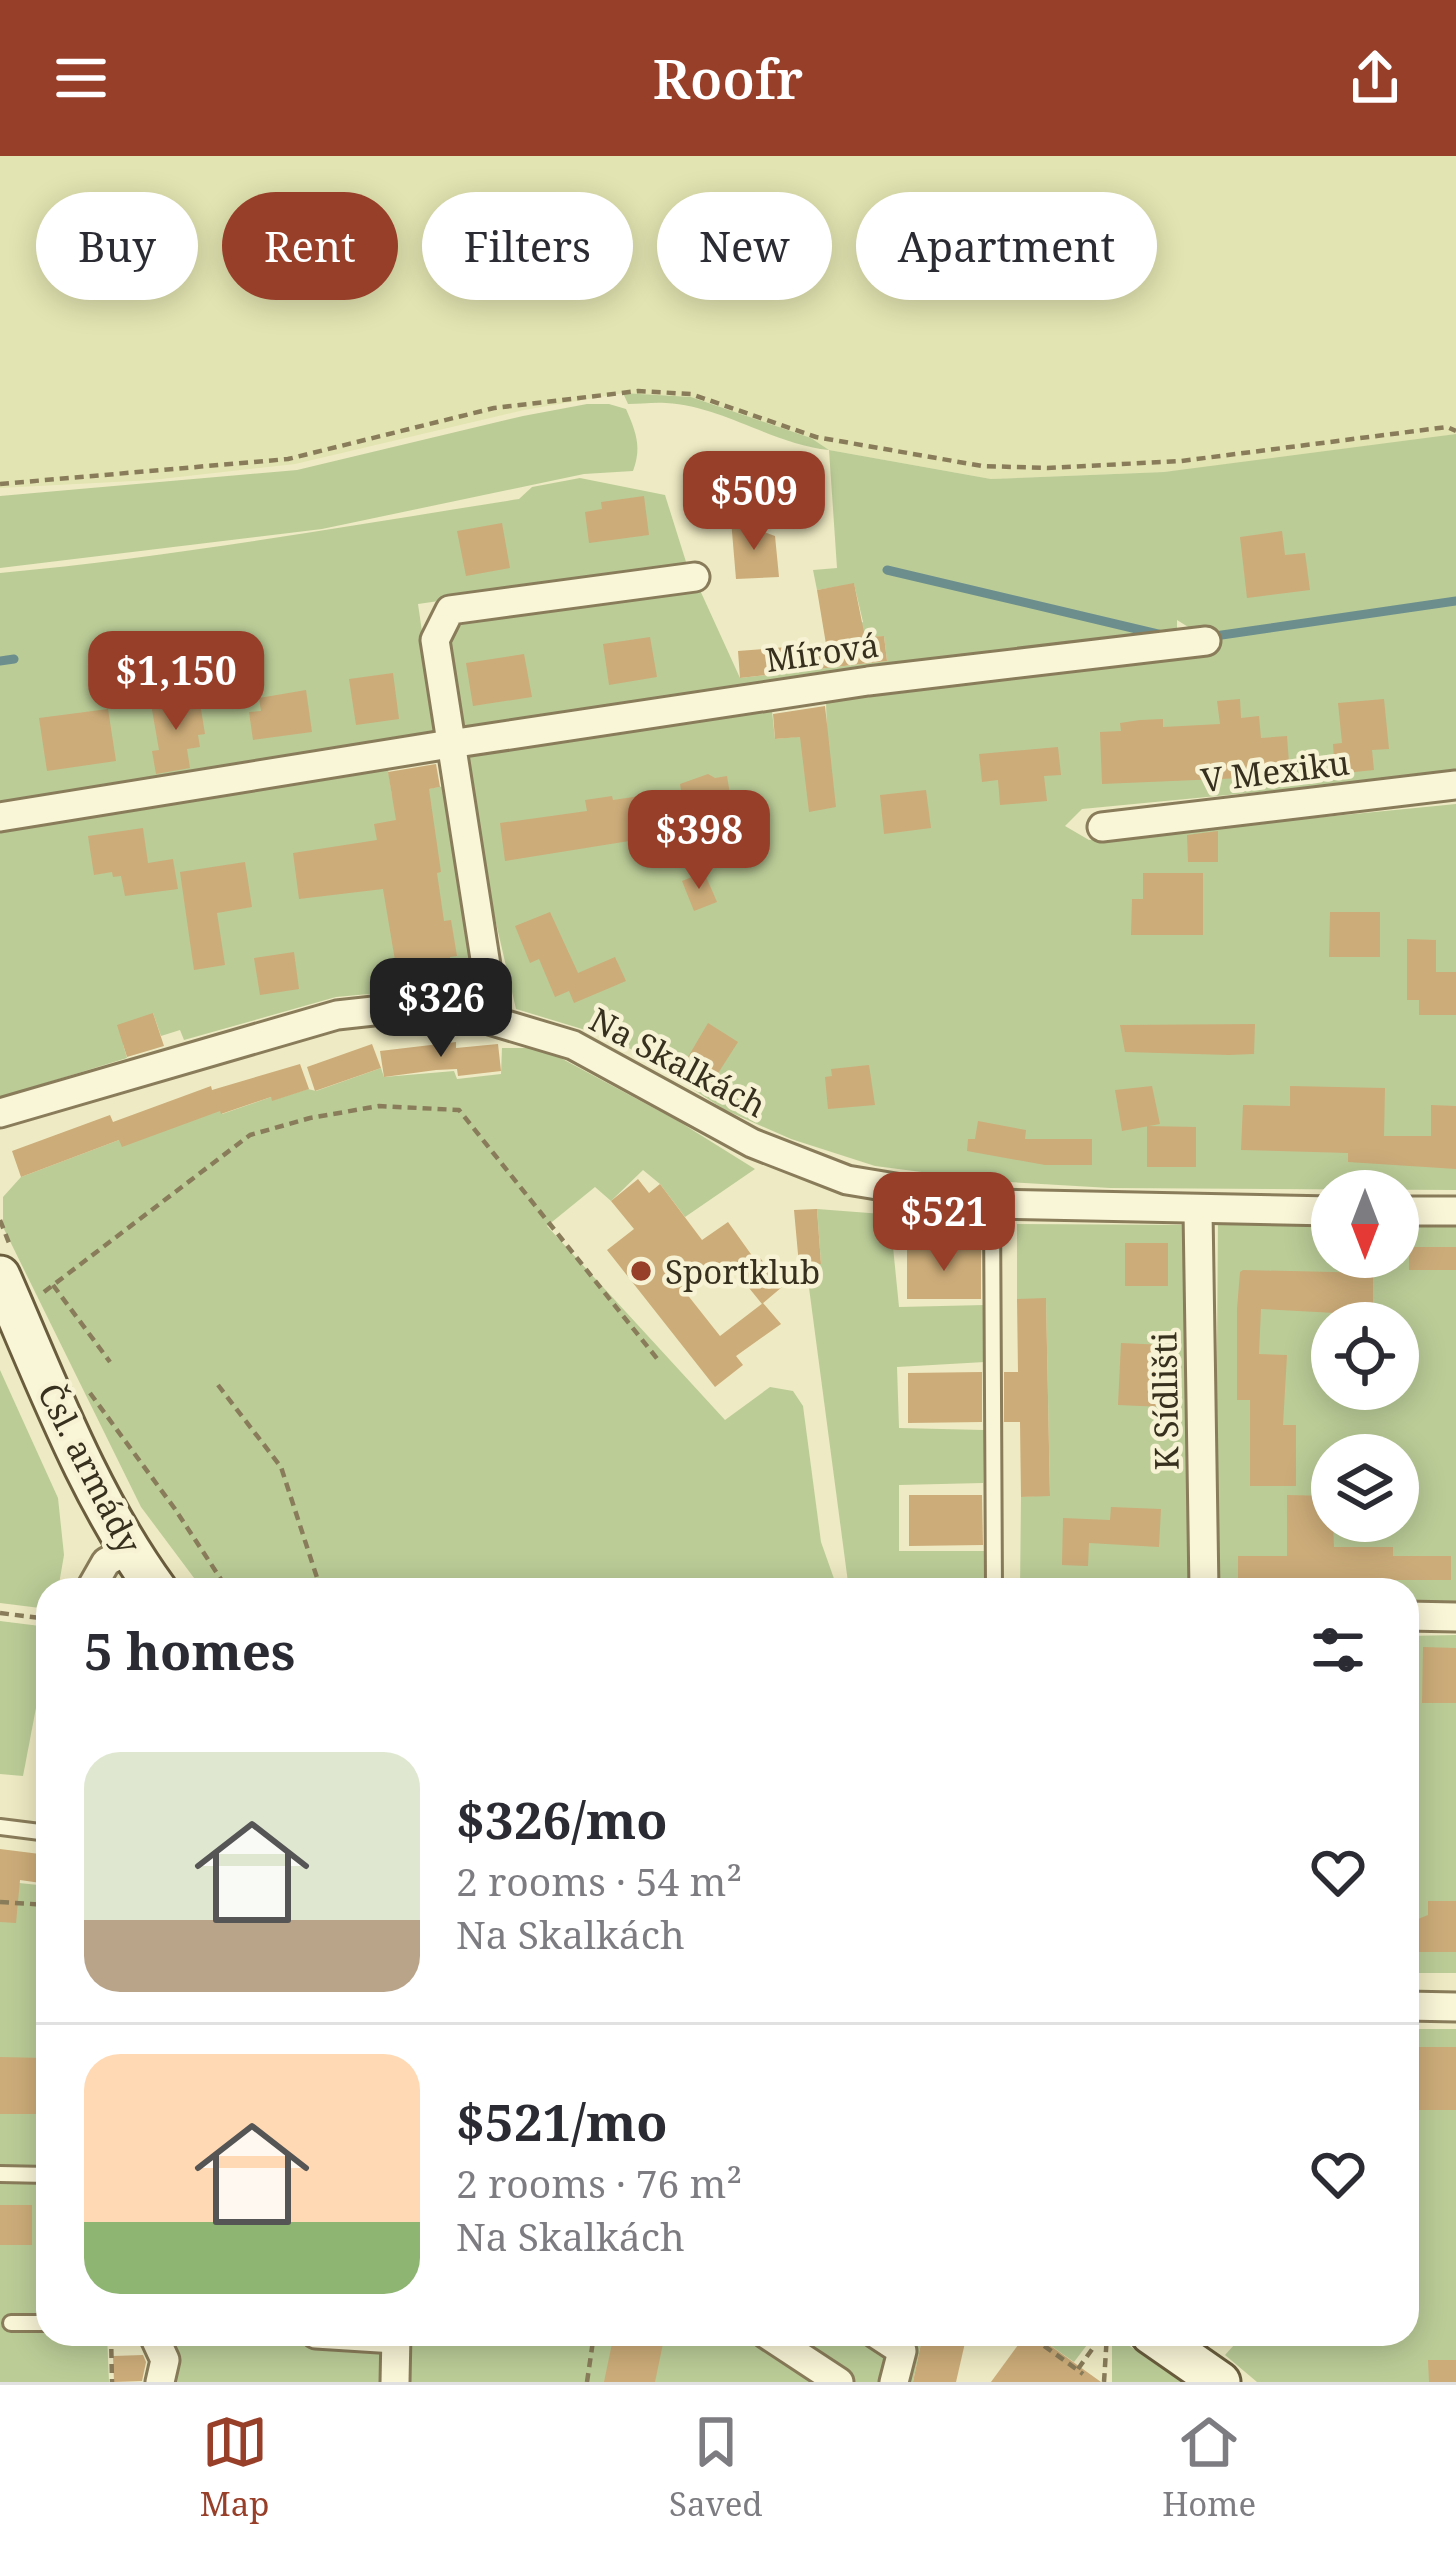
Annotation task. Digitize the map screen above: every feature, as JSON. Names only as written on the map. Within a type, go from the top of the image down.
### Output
[{"type":"street","points":[[485,1019],[488,978],[435,640],[450,610],[695,577]]},
{"type":"street","name":"Mírová","points":[[0,817],[868,681],[1206,641]]},
{"type":"street","name":"V Mexiku","points":[[1102,827],[1456,785]]},
{"type":"street","name":"Na Skalkách","points":[[0,1113],[337,1016],[410,1007],[485,1019],[589,1052],[752,1143],[826,1175],[992,1204],[1311,1211]]},
{"type":"street","name":"K Sídlišti","points":[[1198,1211],[1204,1578]]},
{"type":"street","points":[[1419,1211],[1456,1211]]},
{"type":"street","name":"Čsl. armády","points":[[0,1276],[73,1444],[128,1550],[149,1578]]},
{"type":"street","points":[[97,1578],[106,1562],[128,1550]]},
{"type":"street","points":[[1419,1616],[1456,1617]]},
{"type":"street","points":[[1419,2006],[1456,2007]]},
{"type":"street","points":[[159,2346],[165,2360],[160,2382]]},
{"type":"street","points":[[395,2346],[395,2382]]},
{"type":"street","points":[[784,2346],[838,2382]]},
{"type":"street","points":[[894,2346],[902,2351],[894,2382]]},
{"type":"street","points":[[1168,2346],[1220,2382]]},
{"type":"lane","points":[[992,1204],[994,1578]]},
{"type":"lane","points":[[0,1827],[36,1832]]},
{"type":"lane","points":[[0,2174],[36,2175]]},
{"type":"lane","points":[[11,2323],[36,2323]]},
{"type":"path","points":[[0,484],[288,459],[494,408],[638,391],[691,394],[816,437],[982,466],[1047,468],[1181,461],[1447,427],[1456,431]]},
{"type":"path","points":[[34,1300],[250,1135],[379,1106],[459,1110],[658,1361]]},
{"type":"path","points":[[53,1286],[110,1362]]},
{"type":"path","points":[[218,1384],[281,1467],[317,1578]]},
{"type":"path","points":[[85,1386],[220,1578]]},
{"type":"path","points":[[0,1612],[36,1617]]},
{"type":"path","points":[[0,1902],[36,1904]]},
{"type":"path","points":[[111,2346],[112,2382]]},
{"type":"path","points":[[587,2382],[592,2346]]},
{"type":"path","points":[[1044,2346],[1080,2372],[1097,2346]]},
{"type":"path","points":[[1104,2382],[1105,2346]]},
{"type":"green space","points":[[0,156],[1456,156],[1456,434],[1276,462],[991,479],[829,450],[811,438],[691,397],[623,393],[524,410],[295,464],[152,480],[0,488]]},
{"type":"green space","points":[[623,393],[691,397],[811,438],[829,450],[687,406],[628,404]]},
{"type":"green space","points":[[587,404],[626,409],[637,440],[633,471],[584,474],[322,529],[0,568],[0,496],[297,470]]},
{"type":"green space","points":[[1456,434],[1456,773],[1082,809],[1065,826],[1089,840],[1456,804],[1456,1190],[1419,1190],[1419,1170],[1311,1170],[1311,1189],[1110,1188],[991,1181],[875,1166],[791,1139],[725,1110],[615,1039],[516,1009],[486,880],[467,755],[772,711],[775,739],[827,734],[826,702],[1210,653],[1193,630],[1177,620],[1177,633],[865,667],[463,729],[449,639],[460,623],[699,588],[740,678],[887,661],[884,636],[861,638],[859,624],[863,622],[854,584],[817,590],[813,570],[837,568],[829,450],[991,479],[1164,472]]},
{"type":"green space","points":[[580,478],[665,495],[687,565],[418,604],[437,735],[0,801],[0,573],[196,550],[519,499],[532,487]]},
{"type":"green space","points":[[388,769],[392,795],[445,786],[476,985],[467,996],[391,992],[336,997],[184,1040],[180,1030],[161,1036],[153,1013],[123,1044],[127,1058],[0,1097],[0,828]]},
{"type":"green space","points":[[502,1048],[542,1048],[678,1121],[755,1169],[685,1217],[643,1170],[611,1201],[595,1187],[547,1226],[725,1420],[770,1387],[793,1391],[803,1406],[821,1542],[834,1578],[194,1578],[141,1507],[3,1227],[3,1197],[21,1177],[119,1140],[271,1097],[316,1091],[381,1068],[384,1077],[454,1071],[457,1079],[501,1074]]},
{"type":"green space","points":[[817,1209],[987,1222],[987,1239],[892,1237],[899,1307],[985,1305],[985,1362],[897,1367],[899,1428],[984,1430],[983,1483],[899,1485],[899,1551],[985,1551],[985,1578],[847,1578],[806,1265],[821,1263]]},
{"type":"green space","points":[[1218,1222],[1311,1223],[1311,1278],[1419,1278],[1419,1224],[1456,1224],[1456,1604],[1419,1605],[1419,1578],[1215,1578]]},
{"type":"green space","points":[[1017,1224],[1190,1225],[1192,1578],[1020,1578],[1021,1497],[1050,1495],[1046,1299],[1017,1299]]},
{"type":"green space","points":[[0,1370],[58,1498],[64,1555],[60,1578],[36,1578],[36,1608],[0,1603]]},
{"type":"green space","points":[[0,1621],[36,1626],[36,1708],[23,1776],[0,1774]]},
{"type":"green space","points":[[1456,1635],[1456,1973],[1419,1973],[1419,1636]]},
{"type":"green space","points":[[0,1881],[36,1885],[36,2346],[108,2346],[109,2382],[0,2382]]},
{"type":"green space","points":[[1419,2029],[1456,2029],[1456,2382],[1257,2382],[1225,2355],[1233,2346],[1419,2346]]},
{"type":"green space","points":[[171,2346],[920,2346],[913,2382],[173,2382],[178,2366]]},
{"type":"green space","points":[[1051,2346],[1086,2346],[1074,2362]]},
{"type":"green space","points":[[1112,2346],[1130,2346],[1183,2382],[1112,2382]]},
{"type":"building","points":[[644,496],[649,535],[589,543],[585,512],[602,509],[601,502]]},
{"type":"building","points":[[731,520],[775,536],[779,577],[736,579]]},
{"type":"building","points":[[502,523],[510,568],[466,576],[457,531]]},
{"type":"building","points":[[1282,531],[1285,555],[1305,553],[1310,590],[1247,598],[1240,537]]},
{"type":"building","points":[[854,583],[865,637],[884,636],[887,661],[740,678],[738,651],[826,644],[817,590]]},
{"type":"building","points":[[650,637],[657,677],[609,685],[603,644]]},
{"type":"building","points":[[524,654],[532,697],[473,706],[466,663]]},
{"type":"building","points":[[393,673],[399,719],[356,725],[349,679]]},
{"type":"building","points":[[306,690],[312,732],[253,740],[249,712],[261,711],[259,698]]},
{"type":"building","points":[[199,697],[205,734],[198,735],[200,747],[187,749],[190,768],[156,774],[152,751],[159,750],[151,704]]},
{"type":"building","points":[[1240,699],[1241,718],[1259,716],[1261,738],[1287,736],[1290,776],[1102,784],[1100,732],[1121,731],[1120,723],[1140,720],[1163,719],[1163,727],[1220,724],[1217,701]]},
{"type":"building","points":[[1384,699],[1389,749],[1372,750],[1374,770],[1335,774],[1333,744],[1342,743],[1338,703]]},
{"type":"building","points":[[825,706],[836,807],[809,812],[800,737],[775,739],[773,714]]},
{"type":"building","points":[[108,709],[116,761],[47,771],[39,718]]},
{"type":"building","points":[[1058,747],[1061,775],[1044,776],[1047,801],[1000,805],[998,780],[982,782],[979,754]]},
{"type":"building","points":[[436,764],[440,787],[429,789],[441,872],[437,873],[444,921],[451,920],[457,956],[427,966],[430,985],[400,990],[383,889],[299,899],[293,853],[377,840],[374,824],[396,820],[388,772]]},
{"type":"building","points":[[708,774],[727,776],[735,824],[505,861],[500,823],[587,811],[585,800],[681,790],[680,784]]},
{"type":"building","points":[[926,790],[931,828],[884,834],[880,795]]},
{"type":"building","points":[[143,828],[148,863],[173,859],[178,889],[125,896],[121,876],[113,877],[112,872],[94,875],[88,836]]},
{"type":"building","points":[[1218,831],[1218,862],[1188,862],[1187,835]]},
{"type":"building","points":[[245,862],[252,907],[217,913],[225,965],[194,970],[180,872]]},
{"type":"building","points":[[704,872],[717,902],[694,911],[682,881]]},
{"type":"building","points":[[1143,873],[1203,873],[1203,935],[1131,935],[1132,899],[1143,899]]},
{"type":"building","points":[[550,912],[578,973],[615,957],[626,981],[574,1003],[569,991],[555,997],[539,959],[530,963],[515,926]]},
{"type":"building","points":[[1330,912],[1380,912],[1380,957],[1329,957]]},
{"type":"building","points":[[1407,939],[1436,940],[1436,972],[1456,972],[1456,1015],[1419,1015],[1419,1000],[1407,1000]]},
{"type":"building","points":[[294,952],[299,989],[260,995],[254,958]]},
{"type":"building","points":[[153,1013],[164,1046],[127,1057],[117,1025]]},
{"type":"building","points":[[708,1023],[738,1042],[715,1078],[688,1057]]},
{"type":"building","points":[[1255,1024],[1254,1054],[1229,1055],[1125,1052],[1120,1025]]},
{"type":"building","points":[[456,1042],[456,1048],[498,1044],[501,1071],[458,1076],[457,1069],[436,1070],[384,1077],[380,1051]]},
{"type":"building","points":[[372,1044],[381,1068],[315,1091],[307,1067]]},
{"type":"building","points":[[300,1064],[309,1089],[220,1111],[122,1147],[119,1140],[21,1177],[12,1151],[110,1115],[113,1122],[211,1086],[212,1090]]},
{"type":"building","points":[[869,1065],[875,1105],[828,1109],[825,1077],[832,1076],[831,1069]]},
{"type":"building","points":[[1152,1086],[1160,1124],[1122,1131],[1115,1090]]},
{"type":"building","points":[[1290,1086],[1385,1088],[1384,1136],[1431,1136],[1431,1105],[1456,1106],[1456,1169],[1348,1162],[1348,1153],[1241,1150],[1243,1105],[1290,1106]]},
{"type":"building","points":[[978,1121],[1026,1130],[1025,1139],[1092,1139],[1092,1165],[1045,1165],[967,1151]]},
{"type":"building","points":[[1147,1126],[1196,1127],[1196,1167],[1147,1167]]},
{"type":"building","points":[[638,1179],[649,1193],[660,1184],[702,1240],[728,1222],[782,1287],[763,1303],[781,1324],[736,1356],[743,1365],[715,1387],[607,1250],[634,1229],[611,1201]],"holes":[[[728,1262],[762,1304],[720,1336],[686,1293]]]},
{"type":"building","points":[[817,1209],[821,1264],[799,1265],[794,1210]]},
{"type":"building","points":[[1125,1243],[1168,1243],[1168,1286],[1125,1286]]},
{"type":"building","points":[[1419,1247],[1456,1247],[1456,1270],[1419,1270]]},
{"type":"building","points":[[907,1249],[981,1249],[981,1299],[907,1299]]},
{"type":"building","points":[[1240,1272],[1311,1272],[1311,1278],[1373,1278],[1373,1302],[1311,1302],[1311,1312],[1261,1309],[1259,1354],[1287,1355],[1283,1425],[1296,1425],[1296,1486],[1250,1486],[1250,1400],[1237,1400]]},
{"type":"building","points":[[1046,1298],[1050,1496],[1021,1497],[1020,1422],[1004,1422],[1004,1372],[1018,1372],[1017,1299]]},
{"type":"building","points":[[1121,1343],[1165,1345],[1163,1407],[1118,1405]]},
{"type":"building","points":[[982,1372],[982,1422],[908,1423],[908,1373]]},
{"type":"building","points":[[909,1495],[982,1495],[983,1545],[909,1546]]},
{"type":"building","points":[[1287,1495],[1311,1496],[1311,1542],[1393,1547],[1393,1556],[1451,1556],[1451,1580],[1238,1578],[1238,1556],[1287,1556]]},
{"type":"building","points":[[1111,1507],[1161,1509],[1159,1547],[1089,1543],[1088,1566],[1062,1565],[1063,1518],[1110,1520]]},
{"type":"building","points":[[1423,1647],[1456,1648],[1456,1703],[1422,1703]]},
{"type":"building","points":[[0,1849],[36,1854],[36,1882],[20,1880],[16,1923],[0,1922]]},
{"type":"building","points":[[1428,1901],[1456,1901],[1456,1952],[1419,1952],[1419,1919],[1428,1915]]},
{"type":"building","points":[[1419,2047],[1456,2047],[1456,2110],[1419,2110]]},
{"type":"building","points":[[0,2057],[36,2058],[36,2114],[0,2114]]},
{"type":"building","points":[[0,2205],[32,2205],[32,2245],[0,2245]]},
{"type":"building","points":[[612,2346],[662,2346],[655,2382],[604,2382]]},
{"type":"building","points":[[920,2346],[964,2346],[956,2382],[913,2382]]},
{"type":"building","points":[[1017,2346],[1051,2346],[1101,2382],[991,2382]]},
{"type":"building","points":[[143,2355],[142,2381],[114,2382],[113,2356]]},
{"type":"building","points":[[1428,2360],[1456,2360],[1456,2382],[1429,2382]]},
{"type":"waterway","points":[[887,570],[1162,635]]},
{"type":"waterway","points":[[1208,637],[1456,601]]},
{"type":"waterway","points":[[0,661],[14,659]]},
{"type":"place","name":"Sportklub","points":[[641,1271]]}]
